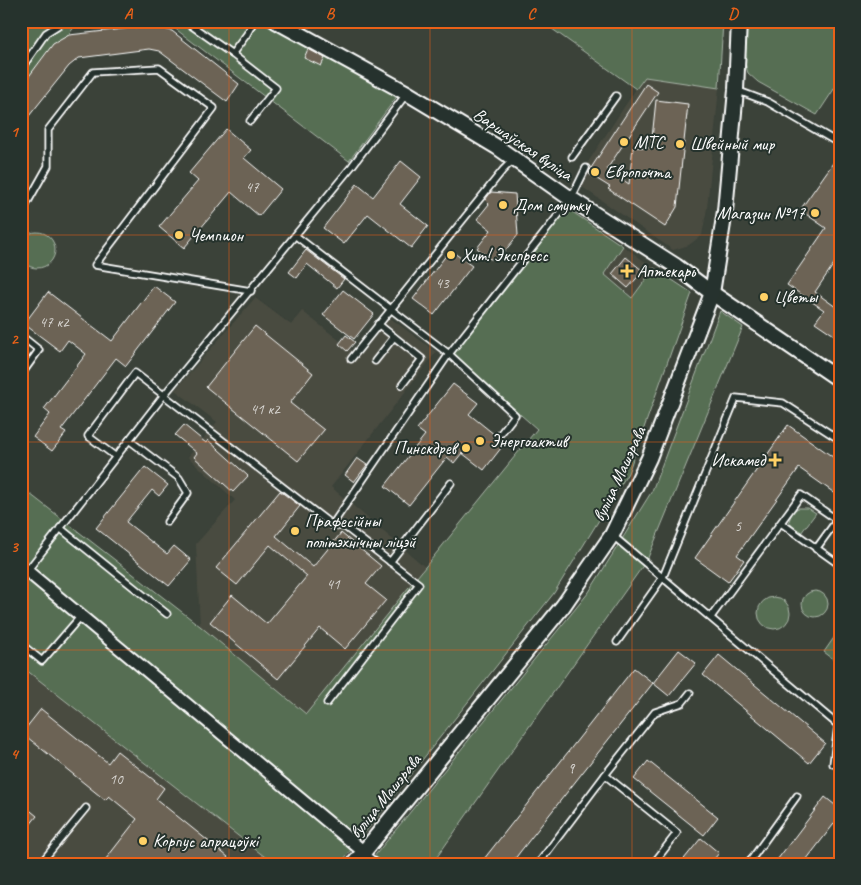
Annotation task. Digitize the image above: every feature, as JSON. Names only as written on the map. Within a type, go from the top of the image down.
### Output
[{"type":"street","name":"Варшаўская вуліца","points":[[276,21],[407,93],[514,159],[676,266],[712,293],[840,380]]},
{"type":"street","name":"вуліца Машэрава","points":[[354,864],[563,606],[612,535],[649,458],[712,293],[725,211],[736,90],[739,21]]},
{"type":"street","points":[[24,568],[364,852]]},
{"type":"lane","points":[[21,69],[46,33],[65,21]]},
{"type":"lane","points":[[185,21],[276,88],[250,121]]},
{"type":"lane","points":[[232,54],[254,21]]},
{"type":"lane","points":[[21,214],[48,166],[48,130],[92,72],[159,68],[214,108],[95,266],[251,291]]},
{"type":"lane","points":[[736,90],[768,102],[840,144]]},
{"type":"lane","points":[[24,568],[60,528],[164,395],[296,236],[407,93]]},
{"type":"lane","points":[[572,157],[616,96]]},
{"type":"lane","points":[[351,359],[503,170],[514,159]]},
{"type":"lane","points":[[332,525],[449,354],[571,198],[586,168]]},
{"type":"lane","points":[[296,236],[449,354],[515,415],[501,433]]},
{"type":"lane","points":[[378,324],[422,359],[402,385]]},
{"type":"lane","points":[[375,360],[394,337]]},
{"type":"lane","points":[[21,375],[39,350],[24,338]]},
{"type":"lane","points":[[116,457],[88,436],[135,373],[332,525],[346,527],[419,584],[327,703]]},
{"type":"lane","points":[[617,642],[663,577],[736,398],[783,403],[840,440]]},
{"type":"lane","points":[[129,440],[179,478],[188,493],[168,522]]},
{"type":"lane","points":[[390,562],[451,483]]},
{"type":"lane","points":[[711,617],[802,495],[838,521],[816,549]]},
{"type":"lane","points":[[781,524],[840,565]]},
{"type":"lane","points":[[60,528],[167,614]]},
{"type":"lane","points":[[612,535],[838,725],[833,764]]},
{"type":"lane","points":[[21,644],[42,660],[81,616]]},
{"type":"lane","points":[[538,864],[655,712],[682,703],[690,693]]},
{"type":"lane","points":[[605,775],[677,833],[653,864]]},
{"type":"lane","points":[[748,864],[797,796]]},
{"type":"lane","points":[[40,864],[86,808]]},
{"type":"lane","points":[[364,852],[378,864]]},
{"type":"shaded area","points":[[644,77],[719,88],[707,208],[702,235],[689,245],[673,250],[575,182]]},
{"type":"shaded area","points":[[623,246],[654,268],[633,298],[604,274]]},
{"type":"shaded area","name":"Прафесійны політэхнічны ліцэй","points":[[255,298],[291,325],[302,311],[359,356],[390,318],[436,352],[331,487],[425,567],[509,463],[331,781],[177,657],[200,626],[196,544],[235,500],[188,457],[217,422],[175,390]]},
{"type":"shaded area","points":[[21,666],[274,864],[21,864]]},
{"type":"green space","points":[[21,21],[116,21],[75,26],[21,98]]},
{"type":"green space","points":[[165,21],[257,21],[401,91],[349,161]]},
{"type":"green space","points":[[541,21],[723,21],[719,88],[645,77],[636,89]]},
{"type":"green space","points":[[747,21],[840,21],[840,80],[817,115],[758,82],[748,73],[744,60]]},
{"type":"green space","points":[[565,207],[623,246],[604,274],[632,298],[654,268],[692,293],[628,473],[554,593],[340,864],[274,864],[21,666],[21,487],[200,626],[306,714],[537,429],[450,353]]},
{"type":"green space","points":[[37,232],[44,233],[50,237],[54,243],[54,257],[50,263],[44,267],[37,268],[30,267],[24,263],[20,257],[19,250],[20,243],[24,237],[30,233]]},
{"type":"green space","points":[[720,311],[743,327],[647,560],[432,864],[368,864],[589,592],[652,491]]},
{"type":"green space","points":[[798,508],[808,508],[816,513],[801,533],[794,529],[789,521],[792,512]]},
{"type":"green space","points":[[815,591],[824,595],[828,604],[824,613],[815,617],[806,613],[802,604],[806,595]]},
{"type":"green space","points":[[774,597],[786,601],[790,613],[786,625],[774,629],[762,625],[758,613],[762,601]]},
{"type":"green space","points":[[840,629],[840,664],[824,652]]},
{"type":"building","points":[[150,26],[172,31],[239,84],[227,102],[159,51],[149,49],[79,58],[69,66],[21,126],[21,87],[53,44],[69,35]]},
{"type":"building","points":[[308,49],[325,58],[321,66],[304,58]]},
{"type":"building","points":[[646,84],[658,92],[607,169],[629,184],[633,147],[651,148],[656,100],[688,104],[677,207],[665,227],[589,174],[591,168]]},
{"type":"building","points":[[226,129],[251,150],[244,158],[281,189],[259,216],[231,192],[184,248],[159,227],[198,181],[189,173]]},
{"type":"building","points":[[840,153],[840,255],[815,292],[840,310],[840,339],[815,322],[824,310],[787,285],[826,228],[800,210]]},
{"type":"building","points":[[401,161],[421,177],[400,204],[428,226],[411,248],[368,214],[344,244],[323,228],[357,184],[373,197]]},
{"type":"building","points":[[491,192],[515,194],[518,235],[499,258],[490,259],[477,248],[491,230],[477,219],[489,204],[485,200]]},
{"type":"building","points":[[306,250],[344,279],[337,288],[307,264],[297,278],[289,272]]},
{"type":"building","points":[[450,250],[472,266],[434,315],[413,299]]},
{"type":"building","points":[[626,257],[643,271],[628,288],[612,274]]},
{"type":"building","points":[[154,286],[175,302],[126,366],[116,358],[61,430],[66,433],[52,451],[33,437],[50,414],[44,409],[86,354],[68,340],[60,351],[24,324],[48,292],[112,341]]},
{"type":"building","points":[[343,290],[374,314],[354,339],[323,315]]},
{"type":"building","points":[[255,326],[313,373],[290,403],[324,430],[298,461],[206,387]]},
{"type":"building","points":[[346,335],[355,342],[347,351],[339,344]]},
{"type":"building","points":[[453,384],[478,403],[469,414],[505,443],[484,470],[462,453],[454,463],[447,457],[409,505],[385,486],[425,435],[417,429]]},
{"type":"building","points":[[184,425],[206,443],[208,440],[248,476],[233,492],[194,457],[197,453],[175,435]]},
{"type":"building","points":[[788,425],[840,462],[840,497],[799,468],[737,555],[744,560],[728,582],[695,558]]},
{"type":"building","points":[[357,458],[367,465],[354,482],[345,475]]},
{"type":"building","points":[[145,467],[168,485],[159,496],[152,490],[126,522],[167,554],[174,546],[191,560],[169,586],[96,528]]},
{"type":"building","points":[[280,491],[300,506],[276,536],[313,567],[341,533],[381,566],[366,584],[386,600],[345,649],[320,628],[278,679],[210,622],[232,595],[267,624],[307,576],[270,545],[237,585],[216,568]]},
{"type":"building","points":[[679,650],[696,663],[669,696],[653,683]]},
{"type":"building","points":[[719,655],[825,743],[809,763],[703,675]]},
{"type":"building","points":[[634,668],[653,683],[511,864],[480,864]]},
{"type":"building","points":[[41,709],[108,763],[117,751],[164,788],[156,799],[228,857],[223,864],[102,864],[137,819],[109,796],[105,800],[22,733]]},
{"type":"building","points":[[648,761],[718,817],[704,835],[634,779]]},
{"type":"building","points":[[825,797],[840,809],[840,816],[803,864],[774,864]]},
{"type":"building","points":[[21,803],[37,816],[21,836]]},
{"type":"building","points":[[701,838],[719,853],[710,864],[680,864]]},
{"type":"place","name":"МТС","points":[[624,142]]},
{"type":"place","name":"Швейный мир","points":[[680,144]]},
{"type":"place","name":"Европочта","points":[[595,172]]},
{"type":"place","name":"Дом смутку","points":[[503,205]]},
{"type":"place","name":"Магазин №17","points":[[815,213]]},
{"type":"place","name":"Чемпион","points":[[179,235]]},
{"type":"place","name":"Хит! Экспресс","points":[[451,255]]},
{"type":"place","name":"Аптекарь","points":[[627,271]]},
{"type":"place","name":"Цветы","points":[[764,297]]},
{"type":"place","name":"Энергоактив","points":[[480,441]]},
{"type":"place","name":"Пинскдрев","points":[[466,448]]},
{"type":"place","name":"Искамед","points":[[775,460]]},
{"type":"place","name":"Прафесійны політэхнічны ліцэй","points":[[295,531]]},
{"type":"place","name":"Корпус апрацоўкі","points":[[143,841]]}]
